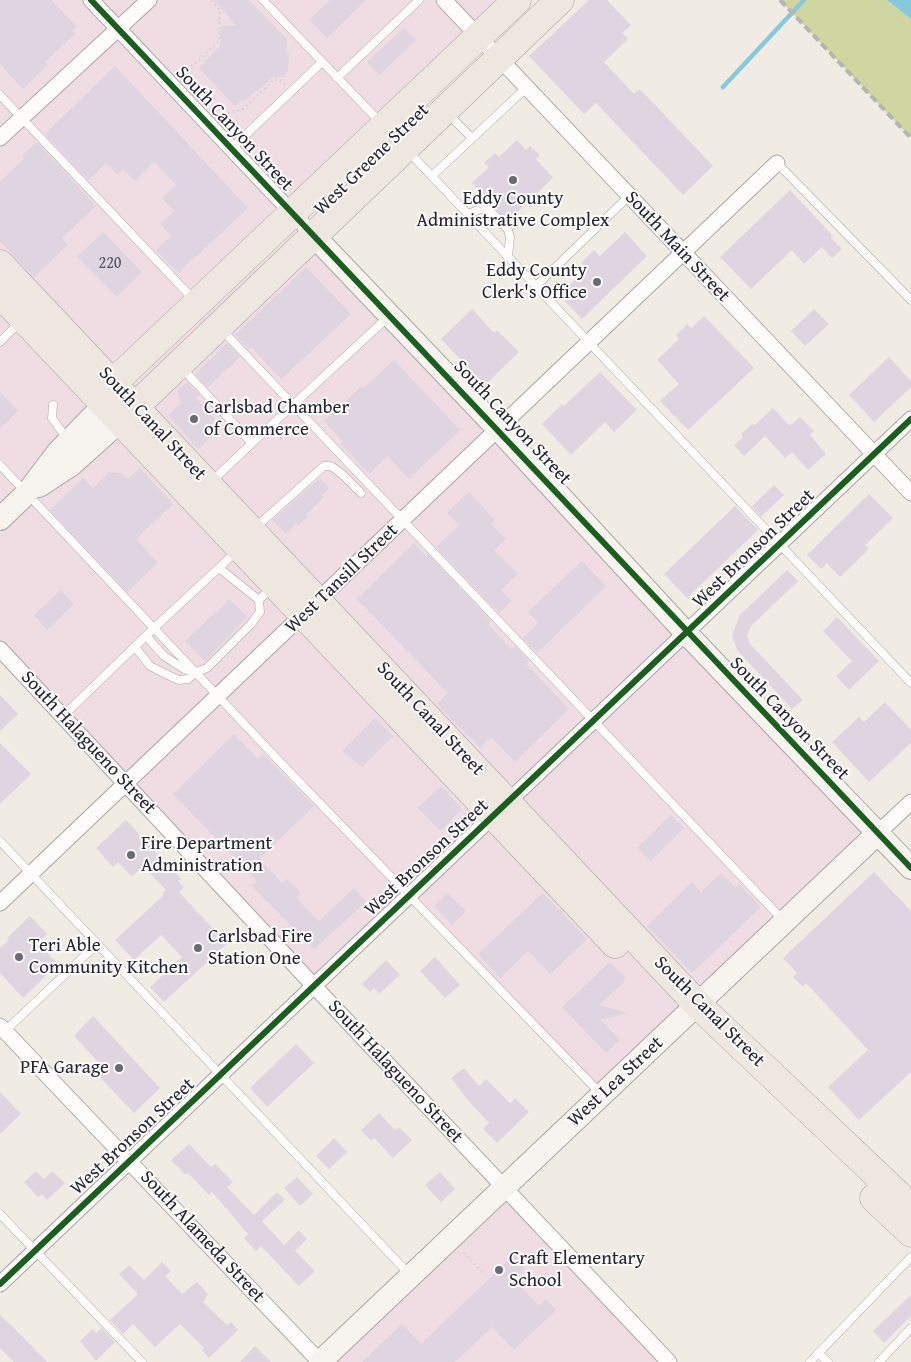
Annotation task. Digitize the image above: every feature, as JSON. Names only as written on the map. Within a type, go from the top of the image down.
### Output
[{"type":"highway","name":"West Greene Street","points":[[118,404],[197,303],[517,0]]},
{"type":"highway","name":"West Greene Street","points":[[118,404],[178,365],[560,0]]},
{"type":"highway","name":"South Canal Street","points":[[0,264],[118,404],[691,1011],[911,1233]]},
{"type":"highway","name":"South Canal Street","points":[[0,294],[23,319],[208,485],[246,540],[267,592],[312,608]]},
{"type":"highway","name":"South Canal Street","points":[[691,1011],[911,1207]]},
{"type":"street","name":"South Canyon Street","points":[[91,0],[498,429],[687,634],[911,868]]},
{"type":"street","points":[[0,138],[149,0]]},
{"type":"street","name":"South Main Street","points":[[444,0],[911,493]]},
{"type":"street","name":"West Tansill Street","points":[[0,903],[777,164]]},
{"type":"street","name":"West Greene Street","points":[[0,519],[27,493],[69,441],[118,404]]},
{"type":"street","name":"West Greene Street","points":[[27,493],[71,465],[118,404]]},
{"type":"street","name":"West Bronson Street","points":[[0,1284],[408,895],[502,810],[911,419]]},
{"type":"street","name":"South Halagueno Street","points":[[0,649],[314,986],[669,1362]]},
{"type":"street","name":"West Lea Street","points":[[320,1362],[911,802]]},
{"type":"street","name":"South Alameda Street","points":[[2,1028],[320,1362]]},
{"type":"lane","points":[[263,0],[384,127]]},
{"type":"lane","points":[[337,78],[419,0]]},
{"type":"lane","points":[[232,148],[322,62]]},
{"type":"lane","points":[[432,176],[471,137],[526,87]]},
{"type":"lane","points":[[0,95],[197,303]]},
{"type":"lane","points":[[446,111],[471,137]]},
{"type":"lane","points":[[406,149],[911,683]]},
{"type":"lane","points":[[777,164],[911,300]]},
{"type":"lane","points":[[536,286],[630,196]]},
{"type":"lane","points":[[468,214],[481,209],[488,210],[498,218],[508,230],[510,237],[508,256]]},
{"type":"lane","points":[[208,485],[293,404],[390,316]]},
{"type":"lane","points":[[0,342],[23,319]]},
{"type":"lane","points":[[219,326],[784,922]]},
{"type":"lane","points":[[178,365],[252,443]]},
{"type":"lane","points":[[53,406],[52,418],[57,428],[69,441]]},
{"type":"lane","points":[[0,465],[153,629],[602,1095]]},
{"type":"lane","points":[[63,716],[324,466],[331,466],[342,474],[361,493]]},
{"type":"lane","points":[[135,647],[150,666],[179,680],[188,679],[196,672],[207,668],[251,624],[260,612],[267,592],[219,568]]},
{"type":"lane","points":[[146,636],[174,663],[196,672]]},
{"type":"lane","points":[[0,841],[411,1275]]},
{"type":"lane","points":[[2,1028],[97,944]]},
{"type":"lane","points":[[0,1214],[142,1362]]},
{"type":"lane","points":[[810,1362],[911,1257]]},
{"type":"lane","points":[[904,1264],[911,1269]]},
{"type":"lane","points":[[879,1362],[911,1328]]},
{"type":"lane","points":[[818,1354],[828,1362]]},
{"type":"path","points":[[188,70],[219,41],[220,10],[210,0]]},
{"type":"path","points":[[878,0],[911,30]]},
{"type":"path","points":[[228,113],[243,109],[274,80],[280,79],[286,84],[290,80]]},
{"type":"path","points":[[464,1253],[485,1275]]},
{"type":"shaded area","points":[[0,0],[517,0],[293,213],[878,833],[602,1095],[408,895],[314,986],[0,649]]},
{"type":"shaded area","name":"Craft Elementary School","points":[[504,1187],[669,1362],[320,1362]]},
{"type":"green space","points":[[780,0],[887,0],[911,19],[911,138]]},
{"type":"water","points":[[887,0],[911,0],[911,19]]},
{"type":"building","points":[[0,0],[51,0],[77,27],[72,31],[75,34],[45,62],[48,65],[23,89],[0,64]]},
{"type":"building","points":[[213,0],[249,0],[287,39],[286,53],[289,53],[288,72],[285,72],[285,77],[273,77],[244,102],[242,99],[235,106],[199,68],[220,46],[221,26],[237,26]]},
{"type":"building","points":[[330,0],[366,0],[327,38],[309,20]]},
{"type":"building","points":[[589,0],[607,0],[631,25],[622,33],[628,39],[604,62],[634,94],[640,89],[713,166],[683,195],[596,103],[584,114],[529,56]]},
{"type":"building","points":[[404,28],[416,40],[379,75],[367,62]]},
{"type":"building","points":[[115,66],[248,208],[178,273],[156,250],[171,236],[160,224],[174,211],[162,198],[176,185],[154,162],[135,181],[123,169],[117,175],[106,163],[88,180],[45,134]]},
{"type":"building","name":"Eddy County Administrative Complex","points":[[517,140],[526,150],[530,146],[540,155],[536,159],[553,178],[508,221],[489,203],[481,203],[475,197],[481,192],[472,183],[489,167],[484,163],[495,153],[499,157]]},
{"type":"building","points":[[37,142],[96,206],[62,238],[68,245],[34,277],[0,241],[0,182],[24,159],[22,156]]},
{"type":"building","points":[[790,190],[833,236],[831,238],[842,249],[832,258],[822,247],[804,264],[792,250],[751,289],[720,257]]},
{"type":"building","points":[[103,232],[142,272],[117,297],[77,257]]},
{"type":"building","name":"Eddy County Clerk's Office","points":[[625,232],[647,256],[582,319],[559,295],[587,268],[581,263],[594,250],[600,256]]},
{"type":"building","points":[[306,267],[351,314],[281,379],[251,347],[248,349],[235,335]]},
{"type":"building","points":[[472,309],[494,333],[497,330],[519,352],[485,385],[441,339]]},
{"type":"building","points":[[814,309],[829,324],[805,346],[791,331]]},
{"type":"building","points":[[704,316],[754,368],[688,430],[660,401],[679,384],[657,360],[679,339],[676,335],[687,324],[691,328]]},
{"type":"building","points":[[227,343],[240,357],[208,387],[195,374]]},
{"type":"building","points":[[889,357],[911,381],[911,387],[874,422],[849,395]]},
{"type":"building","points":[[394,360],[460,430],[409,479],[388,456],[369,474],[341,444],[343,442],[324,421]]},
{"type":"building","points":[[600,372],[637,410],[614,432],[605,422],[571,455],[542,424],[562,404],[564,406]]},
{"type":"building","name":"Carlsbad Chamber of Commerce","points":[[187,382],[200,395],[196,398],[221,427],[198,449],[168,415],[181,403],[177,391]]},
{"type":"building","points":[[0,392],[18,411],[0,428]]},
{"type":"building","points":[[773,408],[790,426],[800,417],[814,431],[810,435],[826,454],[808,470],[792,452],[785,458],[765,436],[744,456],[734,445],[743,437],[741,434],[752,424],[754,426]]},
{"type":"building","points":[[140,468],[173,504],[136,539],[158,563],[127,592],[50,510],[83,478],[93,488],[109,472],[121,473],[128,479]]},
{"type":"building","points":[[320,478],[329,488],[322,495],[324,497],[306,514],[308,516],[298,526],[296,524],[286,534],[272,520]]},
{"type":"building","points":[[774,485],[784,495],[761,517],[752,506]]},
{"type":"building","points":[[469,492],[495,520],[491,524],[506,539],[494,550],[518,574],[501,590],[512,601],[499,613],[436,547],[459,525],[447,512]]},
{"type":"building","points":[[869,494],[893,518],[865,545],[869,549],[840,577],[827,563],[821,569],[807,555]]},
{"type":"building","points":[[735,506],[758,530],[687,598],[664,574]]},
{"type":"building","points":[[414,543],[426,556],[428,554],[491,621],[488,624],[511,649],[515,646],[529,661],[526,664],[569,709],[515,762],[491,737],[480,748],[437,704],[448,693],[357,599]]},
{"type":"building","points":[[582,561],[606,586],[537,653],[523,638],[538,623],[528,612]]},
{"type":"building","points":[[787,570],[798,581],[751,626],[747,635],[750,644],[803,700],[792,709],[737,650],[732,635],[740,615]]},
{"type":"building","points":[[61,590],[74,604],[47,630],[34,615]]},
{"type":"building","points":[[230,599],[247,617],[205,662],[185,641]]},
{"type":"building","points":[[837,617],[879,661],[849,690],[836,676],[852,661],[823,631]]},
{"type":"building","points":[[0,695],[18,714],[0,731]]},
{"type":"building","points":[[885,702],[911,730],[911,743],[869,782],[832,742],[859,717],[864,722]]},
{"type":"building","points":[[375,718],[393,736],[362,767],[342,751]]},
{"type":"building","points":[[234,734],[258,759],[263,754],[314,806],[259,859],[282,883],[287,879],[301,893],[296,898],[319,921],[354,888],[366,902],[314,949],[252,886],[257,881],[173,794]]},
{"type":"building","points":[[0,743],[31,774],[0,804]]},
{"type":"building","points":[[441,786],[462,809],[440,831],[418,808]]},
{"type":"building","points":[[671,815],[684,828],[650,861],[637,848]]},
{"type":"building","name":"Carlsbad Fire Station One","points":[[126,820],[181,879],[178,881],[184,887],[179,892],[218,934],[223,929],[232,939],[164,1002],[150,987],[182,957],[161,935],[134,960],[115,940],[164,895],[162,893],[166,890],[143,866],[132,877],[118,862],[113,867],[96,848]]},
{"type":"building","points":[[874,872],[911,911],[911,1072],[859,1120],[828,1087],[868,1050],[806,983],[803,987],[793,977],[797,973],[783,958]]},
{"type":"building","points":[[721,873],[736,888],[739,884],[761,907],[692,973],[647,926],[692,882],[701,892]]},
{"type":"building","points":[[447,893],[466,911],[452,925],[434,906]]},
{"type":"building","points":[[543,893],[587,939],[550,974],[528,951],[500,978],[478,954]]},
{"type":"building","name":"Teri Able Community Kitchen","points":[[30,916],[47,934],[38,943],[58,964],[23,998],[0,973],[0,948],[9,940],[7,938]]},
{"type":"building","points":[[435,957],[460,985],[445,998],[420,971]]},
{"type":"building","points":[[386,960],[400,975],[379,994],[374,988],[370,992],[362,984]]},
{"type":"building","points":[[610,962],[625,977],[624,982],[599,1005],[628,1013],[601,1020],[620,1040],[606,1053],[562,1007]]},
{"type":"building","name":"PFA Garage","points":[[93,1016],[160,1088],[134,1113],[94,1071],[101,1065],[74,1036]]},
{"type":"building","points":[[296,1044],[314,1063],[267,1107],[250,1088]]},
{"type":"building","points":[[464,1068],[479,1086],[486,1079],[510,1103],[515,1098],[529,1112],[497,1143],[483,1129],[489,1123],[451,1078]]},
{"type":"building","points":[[0,1092],[21,1114],[0,1134]]},
{"type":"building","points":[[379,1113],[395,1130],[399,1127],[412,1140],[393,1158],[374,1138],[371,1141],[361,1130]]},
{"type":"building","points":[[334,1138],[347,1152],[329,1169],[316,1156]]},
{"type":"building","points":[[189,1144],[211,1167],[215,1164],[233,1182],[227,1187],[254,1215],[277,1192],[285,1200],[262,1221],[284,1245],[299,1230],[307,1239],[295,1251],[315,1271],[299,1286],[261,1246],[256,1251],[244,1238],[248,1234],[212,1192],[209,1195],[188,1173],[185,1175],[171,1160]]},
{"type":"building","points":[[36,1171],[44,1179],[52,1171],[65,1183],[47,1200],[42,1194],[38,1197],[24,1182]]},
{"type":"building","points":[[440,1172],[455,1189],[441,1202],[425,1185]]},
{"type":"building","points":[[297,1177],[313,1194],[300,1206],[284,1188]]},
{"type":"building","points":[[515,1254],[526,1266],[513,1279],[539,1306],[546,1299],[556,1310],[514,1350],[492,1327],[455,1362],[362,1362],[402,1324],[421,1344]]},
{"type":"building","points":[[162,1262],[171,1271],[165,1276],[182,1294],[197,1282],[208,1294],[203,1302],[227,1325],[231,1322],[238,1330],[209,1358],[202,1350],[204,1348],[180,1324],[155,1347],[133,1324],[123,1334],[110,1320],[138,1294],[119,1274],[129,1265],[144,1280]]},
{"type":"building","points":[[911,1295],[911,1316],[884,1343],[873,1331]]},
{"type":"building","points":[[0,1315],[47,1362],[14,1362],[0,1348]]},
{"type":"building","points":[[102,1328],[115,1342],[96,1361],[80,1341],[93,1329],[96,1333]]},
{"type":"building","points":[[255,1346],[271,1362],[240,1362]]},
{"type":"waterway","points":[[723,87],[804,0]]},
{"type":"railway","points":[[780,0],[911,138]]},
{"type":"cycle path","points":[[91,0],[911,868]]},
{"type":"cycle path","points":[[0,1284],[911,419]]},
{"type":"place","name":"Eddy County Administrative Complex","points":[[513,180]]},
{"type":"place","name":"Eddy County Clerk's Office","points":[[597,282]]},
{"type":"place","name":"Carlsbad Chamber of Commerce","points":[[194,419]]},
{"type":"place","name":"Fire Department Administration","points":[[131,855]]},
{"type":"place","name":"Carlsbad Fire Station One","points":[[198,948]]},
{"type":"place","name":"Teri Able Community Kitchen","points":[[19,957]]},
{"type":"place","name":"PFA Garage","points":[[119,1068]]},
{"type":"place","name":"Craft Elementary School","points":[[499,1270]]}]
